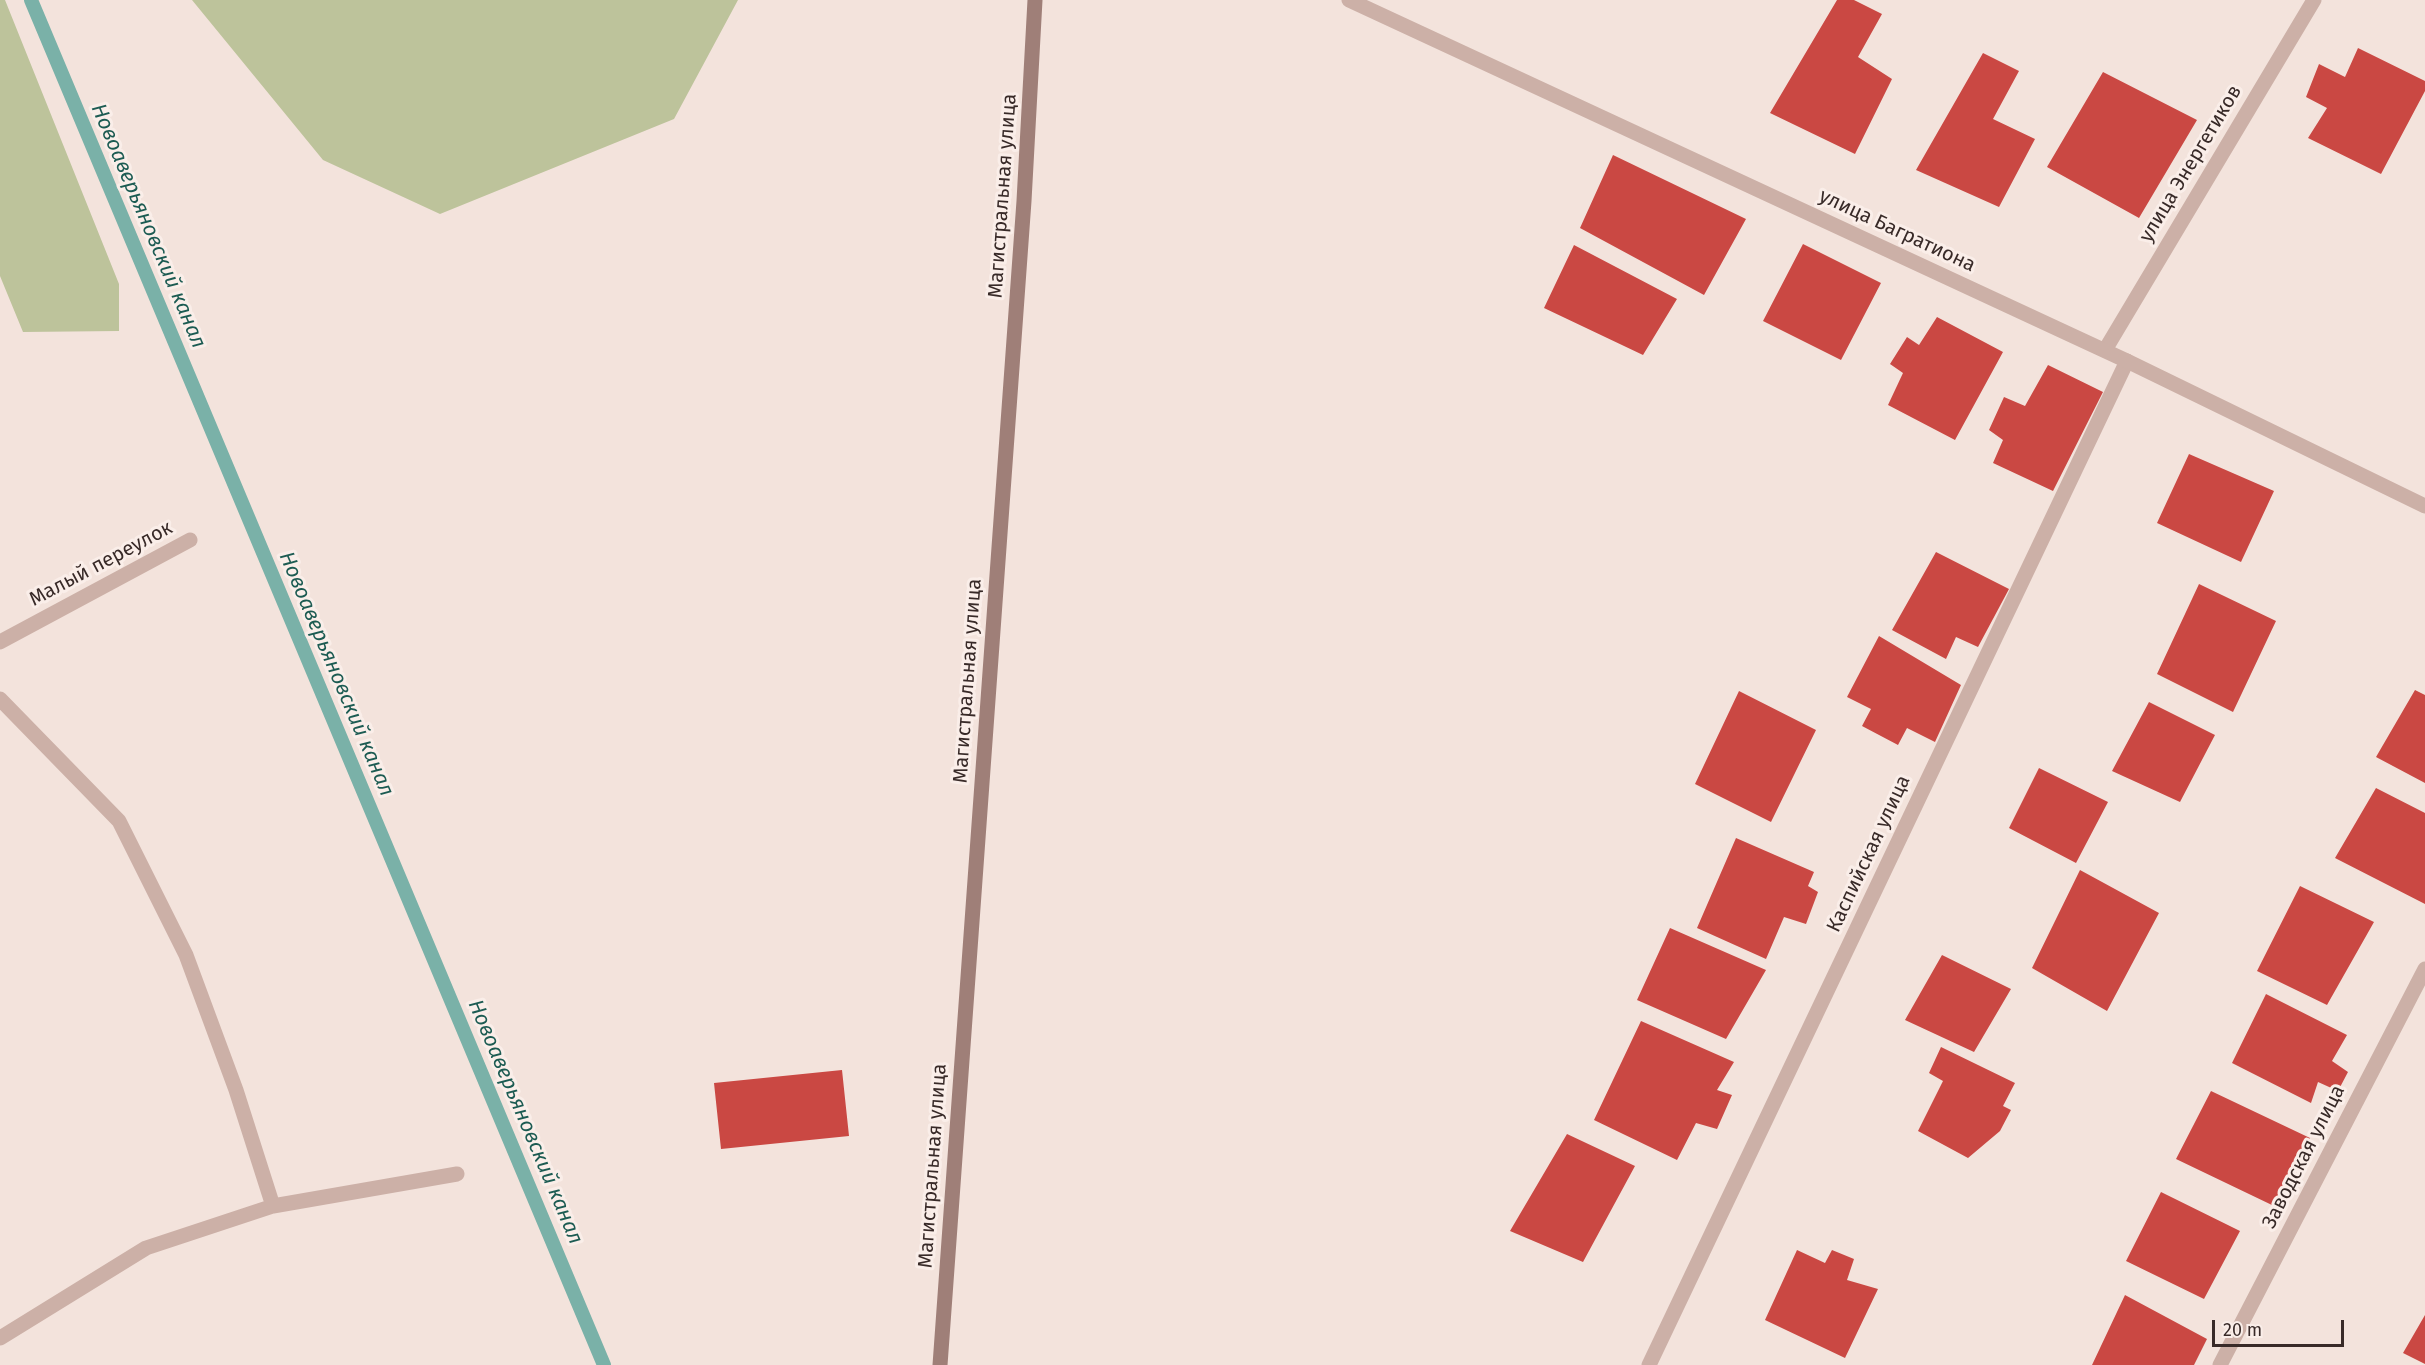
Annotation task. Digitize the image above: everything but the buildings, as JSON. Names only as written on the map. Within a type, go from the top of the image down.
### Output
[{"type":"main road","name":"Магистральная улица","points":[[940,1365],[1024,201],[1035,0]]},
{"type":"street","name":"улица Багратиона","points":[[1348,0],[2105,350],[2425,506]]},
{"type":"street","name":"улица Энергетиков","points":[[2105,350],[2314,0]]},
{"type":"street","name":"Каспийская улица","points":[[1649,1365],[2127,361]]},
{"type":"street","name":"Малый переулок","points":[[0,642],[190,540]]},
{"type":"street","points":[[0,699],[119,821],[186,956],[236,1090],[273,1206]]},
{"type":"street","name":"Заводская улица","points":[[2220,1365],[2425,969]]},
{"type":"street","points":[[0,1338],[146,1248],[273,1206],[457,1174]]},
{"type":"green space","points":[[0,0],[5,0],[119,284],[119,331],[23,332],[0,276]]},
{"type":"green space","points":[[192,0],[738,0],[674,119],[440,214],[323,160]]},
{"type":"waterway","name":"Новоаверьяновский канал","points":[[31,0],[604,1365]]}]
